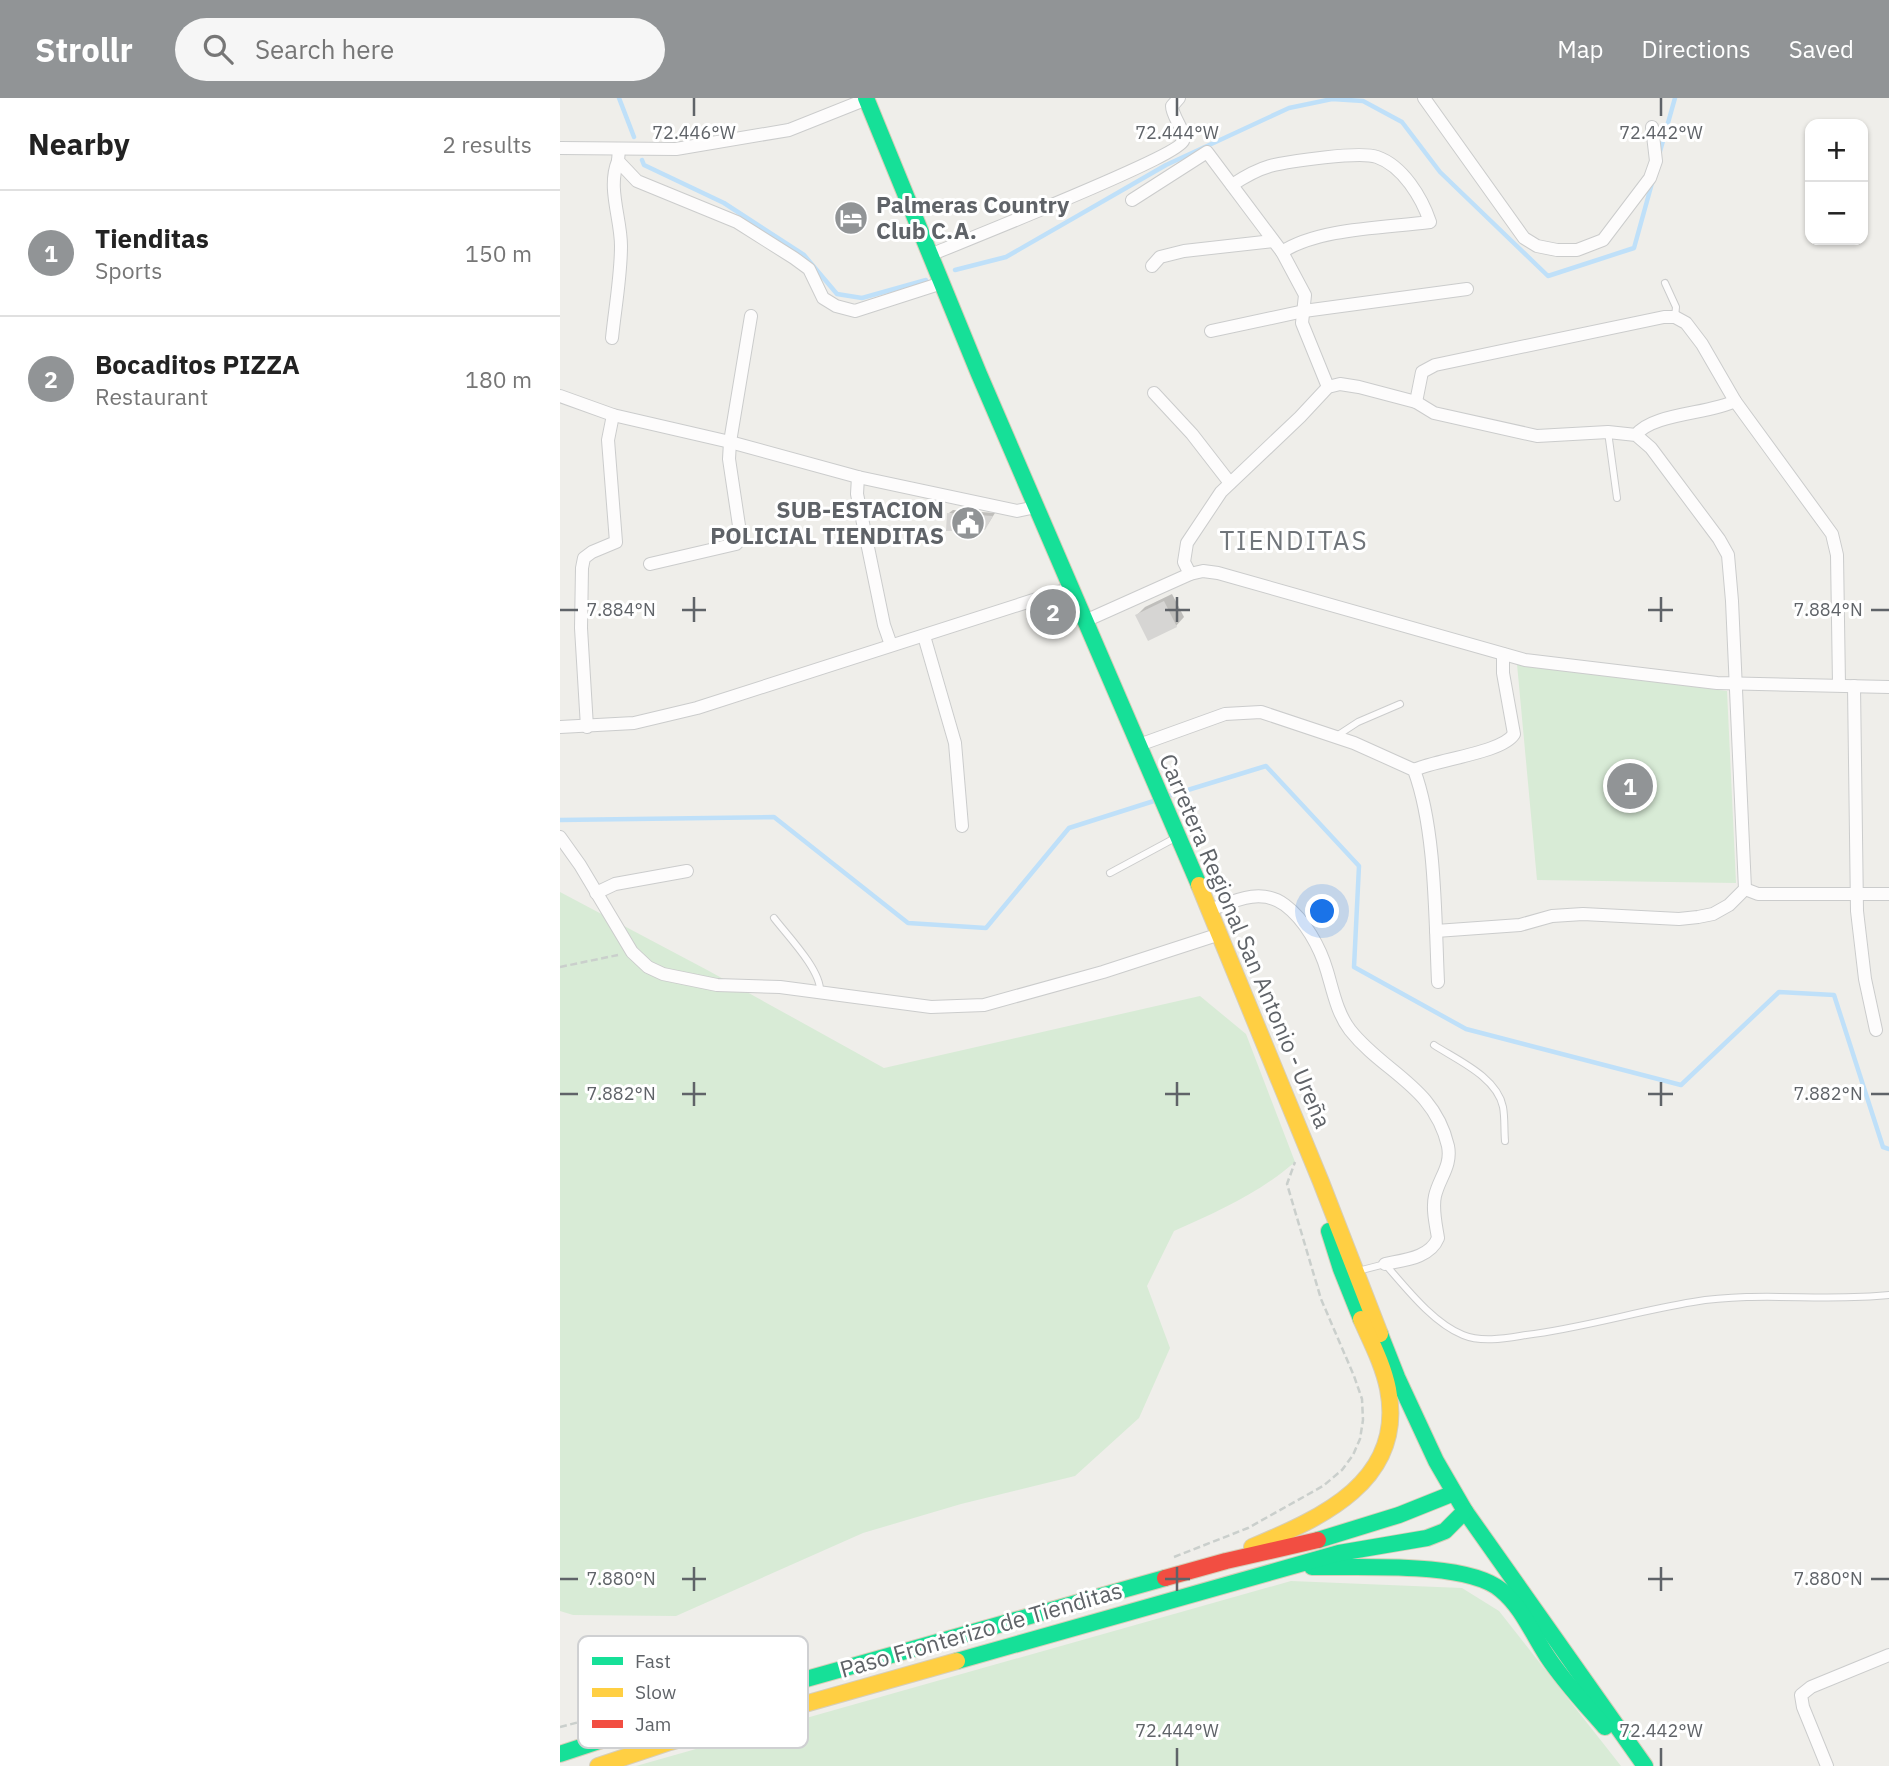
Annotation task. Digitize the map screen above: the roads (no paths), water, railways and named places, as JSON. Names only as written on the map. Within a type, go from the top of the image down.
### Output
[{"type":"main road","name":"Carretera Regional San Antonio - Ureña","points":[[867,99],[1036,507],[1210,910],[1397,1377],[1436,1461],[1465,1511],[1642,1766]]},
{"type":"main road","points":[[1226,1561],[1339,1505],[1355,1493],[1381,1458],[1386,1440],[1390,1403],[1386,1379],[1340,1268],[1322,1202],[1321,1182]]},
{"type":"main road","points":[[1226,1561],[1342,1534],[1418,1509],[1454,1493]]},
{"type":"main road","name":"Paso Fronterizo de Tienditas","points":[[808,1703],[1297,1565],[1363,1548],[1427,1538],[1445,1531],[1465,1511]]},
{"type":"main road","name":"Paso Fronterizo de Tienditas","points":[[808,1679],[1226,1561]]},
{"type":"main road","points":[[1297,1565],[1320,1568],[1446,1570],[1467,1573],[1485,1580],[1504,1592],[1560,1674],[1642,1766]]},
{"type":"main road","name":"Paso Fronterizo de Tienditas","points":[[560,1754],[578,1748]]},
{"type":"main road","name":"Paso Fronterizo de Tienditas","points":[[598,1766],[652,1748]]},
{"type":"street","points":[[930,255],[1143,166],[1177,148],[1183,142],[1183,134],[1172,113],[1172,106],[1179,98]]},
{"type":"street","points":[[1424,98],[1524,238],[1536,246],[1557,250],[1577,250],[1602,240],[1650,178],[1656,161],[1652,127]]},
{"type":"street","points":[[560,148],[619,155],[676,149],[789,130],[867,99]]},
{"type":"street","points":[[1132,200],[1207,152],[1282,253],[1305,295],[1302,323],[1328,387]]},
{"type":"street","points":[[1232,185],[1247,175],[1272,166],[1365,153],[1380,158],[1399,172],[1424,203],[1430,222],[1317,236],[1293,245],[1282,253]]},
{"type":"street","points":[[619,155],[637,181],[737,222],[809,269],[823,298],[836,306],[855,311],[942,283]]},
{"type":"street","points":[[612,338],[621,246],[614,188],[614,171],[619,155]]},
{"type":"street","points":[[614,188],[637,181]]},
{"type":"street","points":[[1152,266],[1160,257],[1184,251],[1273,241]]},
{"type":"street","points":[[1211,331],[1304,311],[1468,289]]},
{"type":"street","points":[[650,564],[736,544],[741,539],[729,459],[751,316]]},
{"type":"street","points":[[1416,402],[1422,372],[1435,365],[1664,317],[1675,317],[1686,323],[1702,344],[1735,401],[1832,534],[1837,555],[1839,685]]},
{"type":"street","points":[[1190,573],[1184,562],[1188,544],[1221,492],[1328,387],[1340,384],[1416,402],[1434,413],[1536,436],[1608,432],[1636,435],[1651,448],[1719,539],[1728,555],[1745,889],[1729,905],[1713,914],[1698,917],[1679,919],[1583,914],[1552,916],[1520,925],[1436,931]]},
{"type":"street","points":[[1154,393],[1192,434],[1230,483]]},
{"type":"street","points":[[560,396],[613,415],[730,442],[858,477],[1017,511],[1036,507]]},
{"type":"street","points":[[1636,435],[1641,429],[1659,421],[1723,407],[1735,401]]},
{"type":"street","points":[[587,727],[581,628],[582,568],[584,558],[616,542],[608,440],[613,415]]},
{"type":"street","points":[[858,477],[857,494],[884,625],[891,645]]},
{"type":"street","points":[[1085,621],[1190,573],[1203,571],[1525,660],[1735,684],[1889,687]]},
{"type":"street","points":[[560,727],[634,723],[697,708],[1071,588]]},
{"type":"street","points":[[924,636],[955,743],[962,826]]},
{"type":"street","points":[[1139,745],[1225,714],[1251,711],[1272,714],[1354,743],[1414,770],[1429,763],[1510,741],[1514,734],[1503,673],[1503,654]]},
{"type":"street","points":[[1854,686],[1857,911],[1875,1030]]},
{"type":"street","points":[[1414,770],[1427,821],[1438,982]]},
{"type":"street","points":[[560,837],[632,952],[648,967],[663,974],[717,985],[820,991],[931,1007],[984,1005],[1103,972],[1220,934]]},
{"type":"street","points":[[596,893],[615,884],[687,871]]},
{"type":"street","points":[[1745,889],[1758,894],[1889,894]]},
{"type":"street","points":[[1210,910],[1250,896],[1273,898],[1285,904],[1315,940],[1338,1010],[1350,1030],[1418,1091],[1437,1116],[1449,1154],[1446,1172],[1435,1195],[1438,1238],[1430,1250],[1385,1264]]},
{"type":"street","points":[[1826,1766],[1801,1695],[1811,1687],[1889,1655]]},
{"type":"lane","points":[[1665,283],[1676,307],[1675,317]]},
{"type":"lane","points":[[1608,432],[1617,498]]},
{"type":"lane","points":[[1335,737],[1357,722],[1400,704]]},
{"type":"lane","points":[[1110,873],[1177,837]]},
{"type":"lane","points":[[774,918],[815,972],[820,982],[820,991]]},
{"type":"lane","points":[[1434,1045],[1481,1076],[1494,1089],[1503,1105],[1505,1141]]},
{"type":"lane","points":[[1357,1272],[1385,1264],[1422,1306],[1463,1336],[1497,1339],[1570,1329],[1694,1301],[1889,1295]]},
{"type":"waterway","points":[[619,98],[634,137]]},
{"type":"waterway","points":[[1659,155],[1675,98]]},
{"type":"waterway","points":[[955,270],[1006,257],[1166,165],[1289,108],[1332,99],[1363,101],[1402,122],[1440,172],[1548,276],[1634,248],[1652,183]]},
{"type":"waterway","points":[[642,160],[644,165],[724,203],[804,255],[837,294],[862,298],[926,280]]},
{"type":"waterway","points":[[1165,797],[1266,766],[1359,866],[1354,967],[1466,1029],[1681,1085],[1779,992],[1834,995],[1883,1147],[1889,1149]]},
{"type":"waterway","points":[[560,820],[774,817],[908,923],[986,928],[1069,828],[1157,800]]},
{"type":"place","name":"Palmeras Country Club C.A.","points":[[851,218]]},
{"type":"place","name":"SUB-ESTACION POLICIAL TIENDITAS","points":[[968,523]]},
{"type":"place","name":"Bocaditos PIZZA","points":[[1053,612]]},
{"type":"place","name":"Tienditas","points":[[1630,786]]},
{"type":"district","name":"TIENDITAS","points":[[1294,541]]}]
